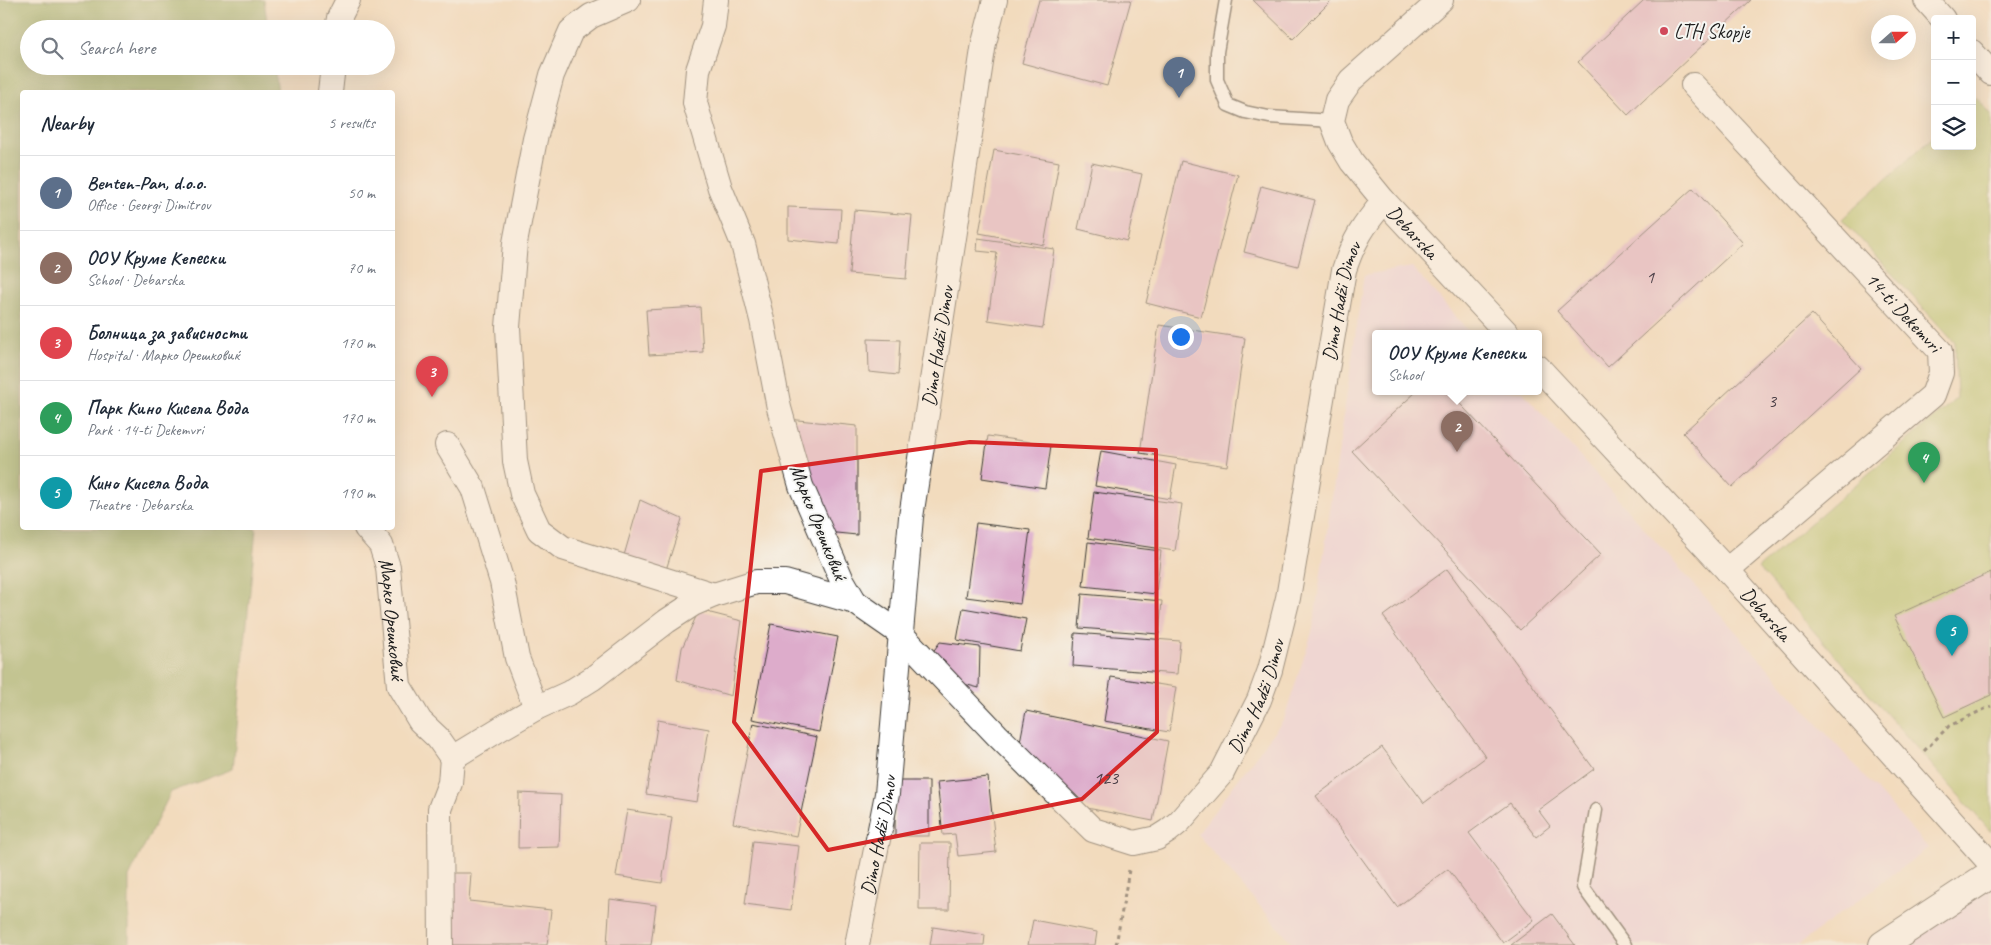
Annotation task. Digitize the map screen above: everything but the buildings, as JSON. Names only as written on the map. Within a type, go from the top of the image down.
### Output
[{"type":"street","points":[[339,20],[348,0]]},
{"type":"street","points":[[628,0],[591,16],[571,31],[552,75],[535,139],[515,243],[508,327],[515,460],[522,494],[539,530],[563,548],[714,595]]},
{"type":"street","name":"Марко Орешковиќ","points":[[716,0],[713,26],[698,70],[695,103],[720,188],[743,244],[762,320],[779,408],[801,486],[838,571],[855,602]]},
{"type":"street","name":"Dimo Hadži Dimov","points":[[857,945],[887,794],[910,517],[984,43],[995,0]]},
{"type":"street","points":[[1332,121],[1337,100],[1351,80],[1440,0]]},
{"type":"street","points":[[1926,0],[1939,15]]},
{"type":"street","points":[[1976,56],[1991,73]]},
{"type":"street","points":[[330,90],[331,75]]},
{"type":"street","name":"14-ti Dekemvri","points":[[1693,85],[1940,351],[1942,373],[1933,395],[1727,570]]},
{"type":"street","name":"Debarska","points":[[1332,121],[1340,142],[1352,162],[1384,201],[1504,330]]},
{"type":"street","name":"Dimo Hadži Dimov","points":[[1134,843],[1157,838],[1179,822],[1194,807],[1222,773],[1259,700],[1270,670],[1288,598],[1344,270],[1354,242],[1365,223],[1384,201]]},
{"type":"street","name":"Debarska","points":[[1542,371],[1727,570],[1991,864]]},
{"type":"street","points":[[447,445],[473,488],[502,582],[517,658],[536,708]]},
{"type":"street","name":"Марко Орешковиќ","points":[[368,530],[381,545],[388,567],[399,686],[420,721],[438,738],[452,758],[536,708],[562,697],[593,678],[667,621],[693,604],[714,595],[756,582],[785,582],[855,602]]},
{"type":"street","points":[[855,602],[901,634],[1003,742],[1093,830],[1134,843]]},
{"type":"street","points":[[441,945],[440,809],[450,783],[452,758]]},
{"type":"street","points":[[1883,945],[1991,874]]},
{"type":"lane","points":[[1226,0],[1217,52],[1217,80],[1228,104],[1245,112],[1268,117],[1332,121]]},
{"type":"lane","points":[[1596,810],[1583,887],[1625,945]]},
{"type":"path","points":[[1906,769],[1949,726],[1991,706]]},
{"type":"path","points":[[1116,945],[1134,843]]},
{"type":"highlighted area","points":[[970,442],[1156,450],[1157,732],[1082,799],[828,850],[734,722],[761,471]]},
{"type":"shaded area","points":[[1412,267],[1467,330],[1372,330],[1372,395],[1526,395],[1928,848],[1798,945],[1294,945],[1197,834],[1284,719],[1313,629],[1364,275]]},
{"type":"shaded area","points":[[1991,874],[1991,945],[1883,945]]},
{"type":"green space","points":[[0,0],[264,0],[267,20],[20,20],[20,75],[275,75],[278,90],[20,90],[20,530],[256,530],[233,769],[171,792],[129,877],[129,945],[0,945]]},
{"type":"green space","points":[[1976,97],[1991,114],[1991,832],[1758,568],[1957,398],[1955,343],[1842,219],[1931,139],[1931,150],[1976,150]]},
{"type":"place","name":"LTH Skopje","points":[[1664,31]]},
{"type":"place","name":"Benten-Pan, d.o.o.","points":[[1179,98]]},
{"type":"place","name":"Болница за зависности","points":[[432,397]]},
{"type":"place","name":"ООУ Круме Кепески","points":[[1457,452]]},
{"type":"place","name":"Парк Кино Кисела Вода","points":[[1924,483]]},
{"type":"place","name":"Кино Кисела Вода","points":[[1952,656]]}]
